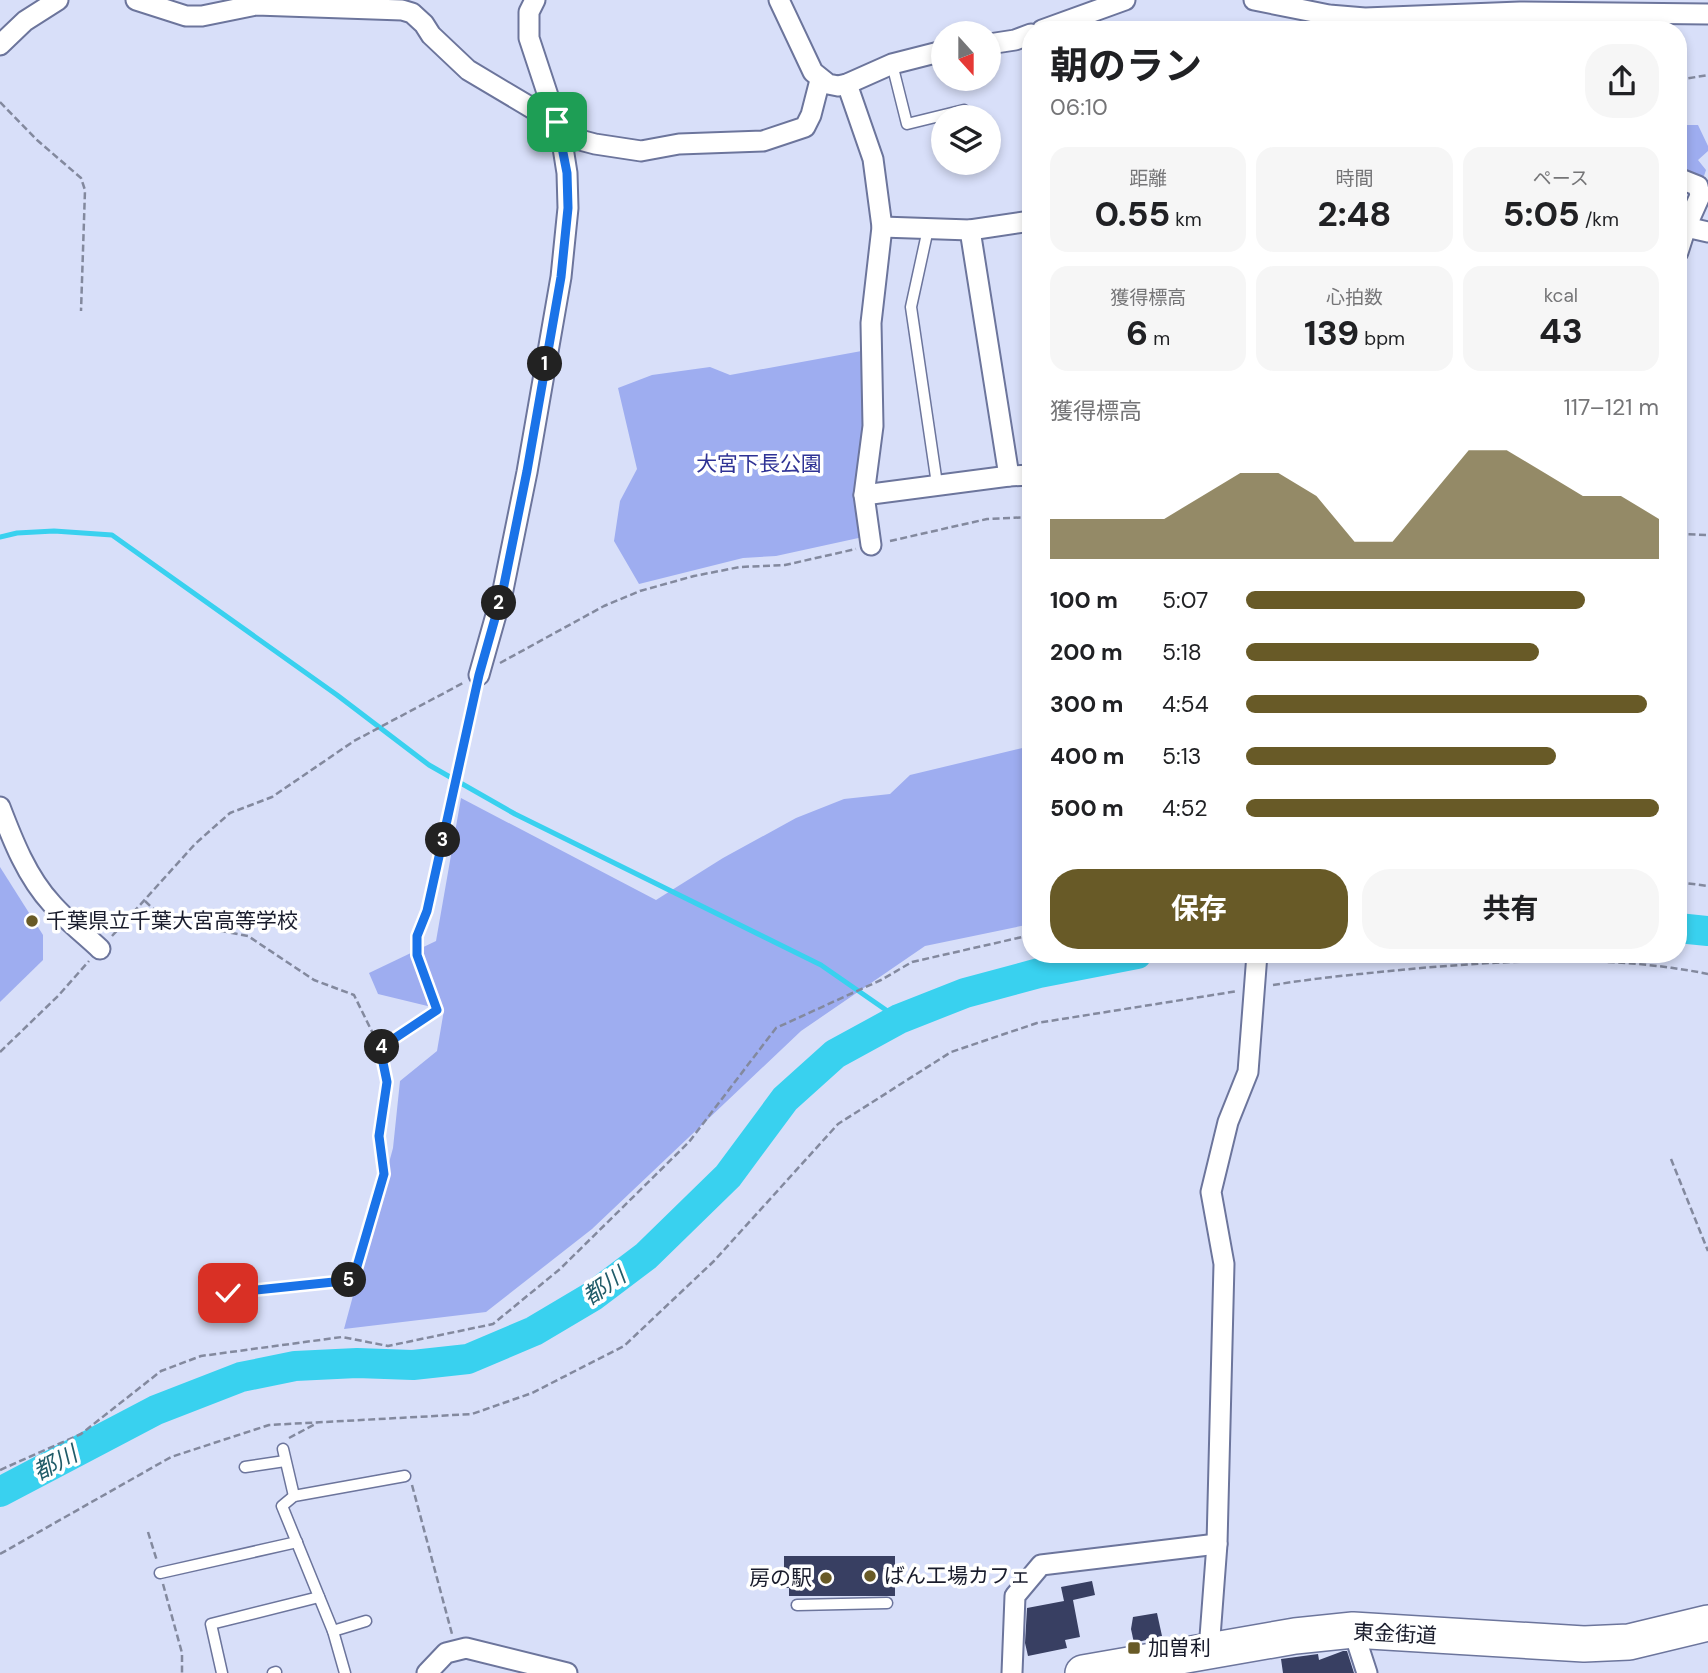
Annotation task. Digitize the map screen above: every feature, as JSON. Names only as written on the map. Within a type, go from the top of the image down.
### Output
[{"type":"highway","name":"東金街道","points":[[1083,1673],[1295,1636],[1353,1630],[1584,1644],[1629,1643],[1708,1623]]},
{"type":"street","points":[[0,45],[25,21],[58,0]]},
{"type":"street","points":[[136,0],[187,16],[202,16],[256,2],[402,10],[411,13],[425,24],[431,35],[468,70],[559,129],[595,144],[641,151],[680,144],[763,141],[805,127],[820,80]]},
{"type":"street","points":[[479,675],[503,590],[527,471],[561,277],[568,208],[567,173],[559,129],[529,38],[528,12],[535,0]]},
{"type":"street","points":[[779,0],[807,62],[820,80],[838,86],[847,84],[892,64],[931,54]]},
{"type":"street","points":[[1067,21],[1125,0]]},
{"type":"street","points":[[1255,0],[1329,15],[1365,18],[1455,12],[1708,14]]},
{"type":"street","points":[[1001,42],[1022,39]]},
{"type":"street","points":[[847,84],[873,159],[882,227],[871,323],[873,426],[864,495],[871,545]]},
{"type":"street","points":[[1687,182],[1698,186],[1700,196],[1687,225]]},
{"type":"street","points":[[882,227],[970,230],[1022,222]]},
{"type":"street","points":[[1687,227],[1708,232]]},
{"type":"street","points":[[970,230],[1009,475]]},
{"type":"street","points":[[864,495],[1022,475]]},
{"type":"street","points":[[0,807],[31,876],[51,904],[100,949]]},
{"type":"street","points":[[1209,1650],[1217,1544],[1224,1265],[1211,1192],[1228,1122],[1248,1072],[1256,963]]},
{"type":"street","points":[[1012,1673],[1016,1595],[1041,1565],[1217,1544]]},
{"type":"street","points":[[1353,1630],[1367,1673]]},
{"type":"street","points":[[427,1673],[446,1653],[466,1648],[568,1673]]},
{"type":"lane","points":[[892,64],[907,124],[931,118]]},
{"type":"lane","points":[[928,229],[911,307],[937,484]]},
{"type":"lane","points":[[283,1449],[293,1496]]},
{"type":"lane","points":[[245,1467],[285,1461]]},
{"type":"lane","points":[[345,1673],[333,1631],[282,1506],[293,1496],[405,1476]]},
{"type":"lane","points":[[160,1573],[297,1542]]},
{"type":"lane","points":[[222,1673],[211,1623],[319,1597]]},
{"type":"lane","points":[[797,1605],[887,1603]]},
{"type":"lane","points":[[333,1631],[366,1621]]},
{"type":"path","points":[[1687,78],[1708,75]]},
{"type":"path","points":[[0,102],[37,140],[81,178],[85,190],[81,311]]},
{"type":"path","points":[[0,1052],[58,996],[195,844],[230,813],[272,797],[354,741],[604,606],[640,591],[705,573],[740,567],[785,565],[987,519],[1022,517]]},
{"type":"path","points":[[1687,534],[1708,535]]},
{"type":"path","points":[[380,1048],[437,1010],[417,955],[417,936],[427,911],[479,675]]},
{"type":"path","points":[[1687,883],[1708,886]]},
{"type":"path","points":[[145,901],[165,920],[248,936],[314,980],[354,995],[380,1048],[387,1082],[379,1136],[384,1174],[353,1280],[228,1293]]},
{"type":"path","points":[[0,1470],[82,1434],[161,1371],[201,1356],[342,1337],[388,1346],[493,1325],[560,1269],[689,1142],[776,1028],[881,980],[912,962],[1022,937]]},
{"type":"path","points":[[0,1554],[171,1457],[269,1424],[472,1415],[532,1392],[624,1346],[714,1261],[838,1124],[951,1052],[1037,1023],[1321,977],[1499,963]]},
{"type":"path","points":[[1614,963],[1708,974]]},
{"type":"path","points":[[1671,1159],[1708,1251]]},
{"type":"path","points":[[283,1449],[283,1441],[318,1422]]},
{"type":"path","points":[[405,1476],[411,1480],[456,1650]]},
{"type":"path","points":[[148,1532],[182,1653],[183,1673]]},
{"type":"green space","points":[[1687,125],[1698,125],[1708,146],[1708,151],[1698,160],[1706,170],[1703,179],[1687,173]]},
{"type":"green space","name":"大宮下長公園","points":[[867,350],[870,421],[855,485],[863,537],[776,556],[743,558],[639,584],[614,541],[620,501],[637,469],[618,388],[652,375],[710,367],[730,375]]},
{"type":"green space","points":[[1022,748],[1022,926],[925,946],[801,1031],[592,1229],[486,1312],[344,1329],[393,1148],[400,1081],[437,1051],[444,1010],[378,994],[369,973],[436,941],[461,798],[656,900],[723,858],[796,818],[844,799],[890,794],[910,775]]},
{"type":"green space","points":[[0,867],[43,935],[43,960],[0,1002]]},
{"type":"building","points":[[784,1556],[895,1556],[895,1596],[789,1596],[789,1588],[784,1588]]},
{"type":"building","points":[[1092,1581],[1095,1595],[1073,1600],[1080,1637],[1065,1640],[1067,1648],[1028,1656],[1025,1643],[1027,1608],[1064,1601],[1061,1587]]},
{"type":"building","points":[[1157,1613],[1162,1636],[1134,1643],[1131,1629],[1133,1617]]},
{"type":"building","points":[[1347,1651],[1354,1673],[1283,1673],[1281,1659],[1318,1654],[1319,1660]]},
{"type":"waterway","points":[[0,537],[54,531],[112,535],[337,695],[429,765],[515,814],[821,965],[899,1019]]},
{"type":"waterway","name":"都川","points":[[1687,929],[1708,931]]},
{"type":"waterway","name":"都川","points":[[0,1492],[156,1410],[241,1377],[295,1366],[357,1363],[413,1365],[468,1359],[534,1331],[593,1296],[646,1256],[728,1176],[785,1099],[835,1054],[899,1019],[965,993],[1039,973],[1091,963]]},
{"type":"place","name":"千葉県立千葉大宮高等学校","points":[[32,921]]},
{"type":"place","name":"ばん工場カフェ","points":[[870,1576]]},
{"type":"place","name":"房の駅","points":[[826,1578]]},
{"type":"place","name":"加曽利","points":[[1134,1648]]},
{"type":"route","points":[[228,1293],[353,1280],[384,1174],[379,1136],[387,1082],[380,1048],[437,1010],[417,955],[417,936],[427,911],[479,675],[503,590],[561,277],[568,208],[567,173],[557,122]]}]
